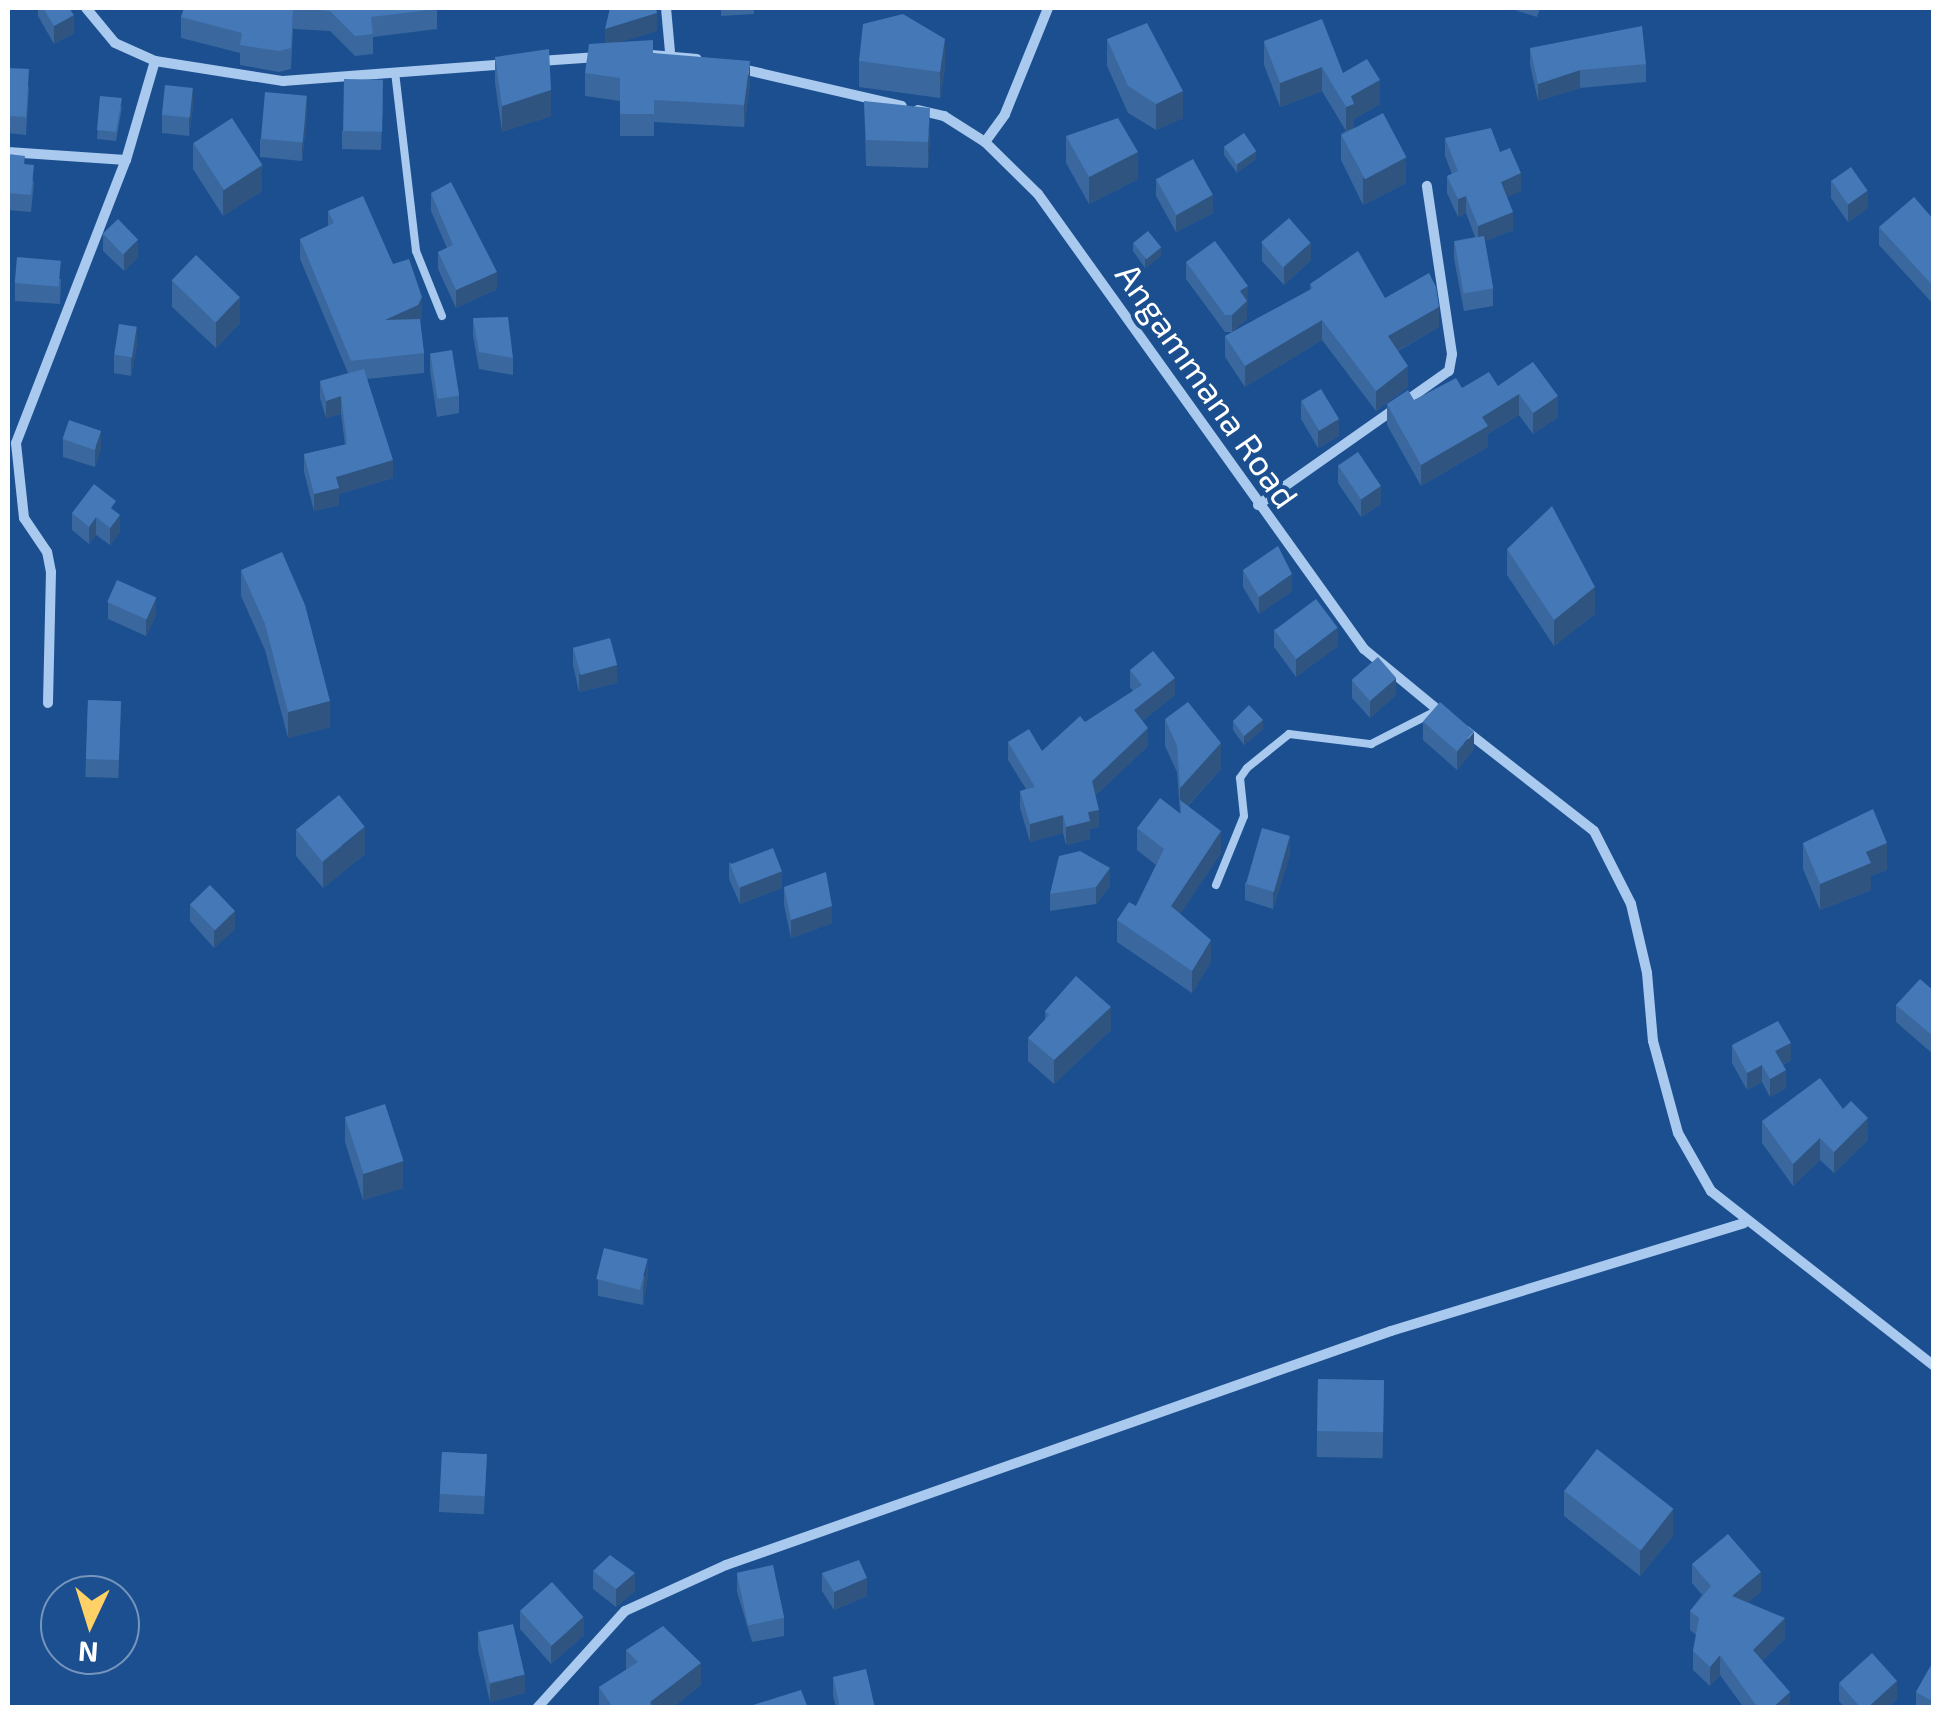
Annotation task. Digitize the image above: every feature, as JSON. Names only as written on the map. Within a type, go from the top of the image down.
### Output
[{"type":"street","points":[[86,8],[115,43],[155,61],[283,81],[611,56]]},
{"type":"street","points":[[666,8],[670,52]]},
{"type":"street","points":[[985,142],[1005,114],[1048,8]]},
{"type":"street","points":[[631,55],[670,52],[706,61]]},
{"type":"street","points":[[48,703],[51,572],[47,552],[24,518],[16,443],[126,160],[155,61]]},
{"type":"street","name":"Angammana Road","points":[[725,65],[944,116],[985,142],[1038,194],[1364,649],[1594,832],[1631,904],[1648,972],[1653,1041],[1678,1133],[1712,1191],[1744,1223],[1934,1366]]},
{"type":"street","points":[[8,152],[126,160]]},
{"type":"street","points":[[1258,504],[1449,371],[1452,354],[1427,186]]},
{"type":"street","points":[[537,1708],[625,1612],[726,1566],[1391,1330],[1744,1223]]},
{"type":"lane","points":[[395,72],[416,252],[442,316]]},
{"type":"lane","points":[[1216,885],[1244,816],[1240,778],[1261,756],[1289,734],[1371,744],[1438,710]]},
{"type":"building","points":[[43,8],[69,8],[74,15],[54,26]]},
{"type":"building","points":[[184,8],[293,8],[291,48],[279,51],[240,45],[242,33],[181,17]]},
{"type":"building","points":[[293,8],[437,9],[371,17],[373,34],[355,36],[330,11]]},
{"type":"building","points":[[610,8],[656,8],[657,13],[605,29]]},
{"type":"building","points":[[903,14],[945,39],[940,72],[859,61],[863,24]]},
{"type":"building","points":[[1322,19],[1343,73],[1367,59],[1380,80],[1351,96],[1354,104],[1346,107],[1322,67],[1280,83],[1264,41]]},
{"type":"building","points":[[1147,23],[1183,91],[1156,104],[1128,86],[1107,39]]},
{"type":"building","points":[[1642,26],[1646,64],[1580,70],[1538,84],[1530,48]]},
{"type":"building","points":[[653,40],[653,53],[750,61],[744,105],[654,100],[654,114],[620,114],[620,78],[585,73],[589,44]]},
{"type":"building","points":[[549,49],[551,90],[502,106],[495,57]]},
{"type":"building","points":[[8,68],[29,69],[26,117],[8,116]]},
{"type":"building","points":[[344,79],[383,80],[382,132],[343,131]]},
{"type":"building","points":[[165,85],[193,88],[190,118],[162,115]]},
{"type":"building","points":[[265,92],[307,96],[303,142],[261,139]]},
{"type":"building","points":[[100,96],[122,98],[116,132],[97,130]]},
{"type":"building","points":[[864,101],[930,108],[928,142],[866,140]]},
{"type":"building","points":[[1383,113],[1406,157],[1365,179],[1342,135]]},
{"type":"building","points":[[232,118],[262,165],[224,190],[193,143]]},
{"type":"building","points":[[1118,118],[1138,152],[1089,177],[1066,136]]},
{"type":"building","points":[[1491,128],[1500,152],[1510,148],[1521,173],[1501,182],[1513,212],[1478,226],[1466,196],[1458,199],[1447,176],[1458,171],[1445,138]]},
{"type":"building","points":[[1244,133],[1256,151],[1236,165],[1224,146]]},
{"type":"building","points":[[8,154],[25,156],[24,164],[34,165],[31,195],[8,193]]},
{"type":"building","points":[[1193,159],[1213,195],[1176,215],[1156,179]]},
{"type":"building","points":[[1851,167],[1868,191],[1848,205],[1831,181]]},
{"type":"building","points":[[451,182],[497,272],[456,290],[438,252],[453,245],[431,193]]},
{"type":"building","points":[[363,196],[393,264],[409,259],[422,297],[418,305],[385,320],[420,319],[424,353],[351,361],[300,239],[334,223],[328,211]]},
{"type":"building","points":[[1914,197],[1934,220],[1934,287],[1879,227]]},
{"type":"building","points":[[1289,218],[1311,243],[1283,267],[1261,242]]},
{"type":"building","points":[[118,219],[138,240],[123,254],[103,234]]},
{"type":"building","points":[[1148,231],[1161,247],[1146,259],[1133,243]]},
{"type":"building","points":[[1484,236],[1493,288],[1464,293],[1454,241]]},
{"type":"building","points":[[1215,241],[1248,286],[1240,291],[1247,301],[1232,315],[1225,315],[1186,262]]},
{"type":"building","points":[[1358,251],[1385,298],[1429,273],[1436,287],[1439,307],[1388,336],[1408,366],[1376,391],[1322,320],[1245,366],[1225,336],[1313,288],[1310,284]]},
{"type":"building","points":[[196,255],[240,297],[216,323],[172,280]]},
{"type":"building","points":[[17,257],[61,261],[59,287],[15,283]]},
{"type":"building","points":[[508,317],[513,358],[479,352],[473,318]]},
{"type":"building","points":[[119,324],[137,327],[132,357],[114,355]]},
{"type":"building","points":[[452,350],[459,395],[437,399],[430,353]]},
{"type":"building","points":[[1533,362],[1558,396],[1533,413],[1519,394],[1482,417],[1488,426],[1421,465],[1387,404],[1408,390],[1414,400],[1456,378],[1462,388],[1489,372],[1498,386]]},
{"type":"building","points":[[364,369],[393,460],[336,477],[339,488],[314,494],[304,454],[347,444],[341,396],[326,401],[320,381]]},
{"type":"building","points":[[1321,389],[1339,419],[1319,431],[1301,401]]},
{"type":"building","points":[[69,420],[101,431],[95,450],[62,439]]},
{"type":"building","points":[[1358,452],[1381,486],[1361,499],[1338,465]]},
{"type":"building","points":[[94,484],[116,501],[111,508],[120,515],[110,528],[96,517],[89,527],[72,513]]},
{"type":"building","points":[[1552,506],[1595,587],[1554,620],[1507,549]]},
{"type":"building","points":[[1278,546],[1292,574],[1259,597],[1243,570]]},
{"type":"building","points":[[282,552],[305,605],[330,701],[288,712],[265,624],[241,570]]},
{"type":"building","points":[[117,580],[156,597],[147,619],[107,602]]},
{"type":"building","points":[[1316,599],[1338,628],[1296,659],[1274,630]]},
{"type":"building","points":[[610,638],[617,665],[581,675],[573,648]]},
{"type":"building","points":[[1153,651],[1175,678],[1134,710],[1148,728],[1092,781],[1099,810],[1088,812],[1090,821],[1066,827],[1063,815],[1030,824],[1020,791],[1035,787],[1008,742],[1029,729],[1042,751],[1080,716],[1085,722],[1142,685],[1130,670]]},
{"type":"building","points":[[1378,657],[1396,678],[1370,701],[1352,680]]},
{"type":"building","points":[[88,700],[121,701],[119,760],[86,759]]},
{"type":"building","points":[[1188,702],[1221,743],[1180,788],[1177,746],[1165,719]]},
{"type":"building","points":[[1440,702],[1474,732],[1457,751],[1423,722]]},
{"type":"building","points":[[1249,705],[1263,720],[1244,736],[1233,721]]},
{"type":"building","points":[[339,795],[365,827],[322,861],[296,830]]},
{"type":"building","points":[[1160,798],[1181,814],[1180,800],[1221,831],[1171,906],[1211,940],[1192,971],[1117,920],[1129,902],[1136,906],[1164,849],[1137,828]]},
{"type":"building","points":[[1873,809],[1887,843],[1866,852],[1871,863],[1820,884],[1803,843]]},
{"type":"building","points":[[1262,828],[1290,836],[1274,892],[1246,884]]},
{"type":"building","points":[[773,848],[782,871],[739,888],[730,864]]},
{"type":"building","points":[[1080,851],[1110,868],[1096,887],[1050,894],[1059,856]]},
{"type":"building","points":[[826,872],[832,906],[791,920],[784,887]]},
{"type":"building","points":[[210,885],[235,911],[215,930],[190,904]]},
{"type":"building","points":[[1076,976],[1111,1007],[1054,1060],[1028,1038],[1049,1015],[1045,1011]]},
{"type":"building","points":[[1920,979],[1934,991],[1934,1037],[1896,1005]]},
{"type":"building","points":[[1778,1021],[1791,1043],[1775,1051],[1786,1070],[1770,1079],[1762,1065],[1747,1073],[1732,1045]]},
{"type":"building","points":[[1820,1078],[1843,1109],[1851,1101],[1868,1118],[1834,1152],[1820,1138],[1793,1164],[1762,1121]]},
{"type":"building","points":[[385,1104],[404,1161],[364,1174],[345,1117]]},
{"type":"building","points":[[604,1248],[648,1259],[640,1290],[596,1279]]},
{"type":"building","points":[[1318,1379],[1384,1380],[1383,1432],[1317,1431]]},
{"type":"building","points":[[1597,1449],[1673,1509],[1641,1550],[1564,1491]]},
{"type":"building","points":[[442,1452],[487,1454],[485,1496],[440,1494]]},
{"type":"building","points":[[1728,1534],[1761,1572],[1732,1596],[1785,1618],[1753,1650],[1790,1692],[1772,1708],[1758,1708],[1720,1655],[1710,1667],[1693,1651],[1699,1618],[1690,1611],[1711,1586],[1692,1564]]},
{"type":"building","points":[[610,1555],[635,1573],[616,1589],[593,1571]]},
{"type":"building","points":[[859,1560],[867,1578],[834,1592],[822,1573]]},
{"type":"building","points":[[773,1565],[784,1618],[748,1626],[737,1573]]},
{"type":"building","points":[[552,1582],[583,1617],[551,1646],[520,1611]]},
{"type":"building","points":[[513,1624],[525,1675],[490,1683],[478,1632]]},
{"type":"building","points":[[663,1626],[701,1663],[650,1702],[653,1708],[611,1708],[599,1687],[638,1662],[626,1650]]},
{"type":"building","points":[[1872,1653],[1897,1681],[1867,1708],[1861,1708],[1839,1683]]},
{"type":"building","points":[[1934,1660],[1934,1702],[1916,1692]]},
{"type":"building","points":[[866,1669],[875,1708],[840,1708],[833,1677]]},
{"type":"building","points":[[801,1690],[808,1708],[750,1708],[750,1706]]}]
